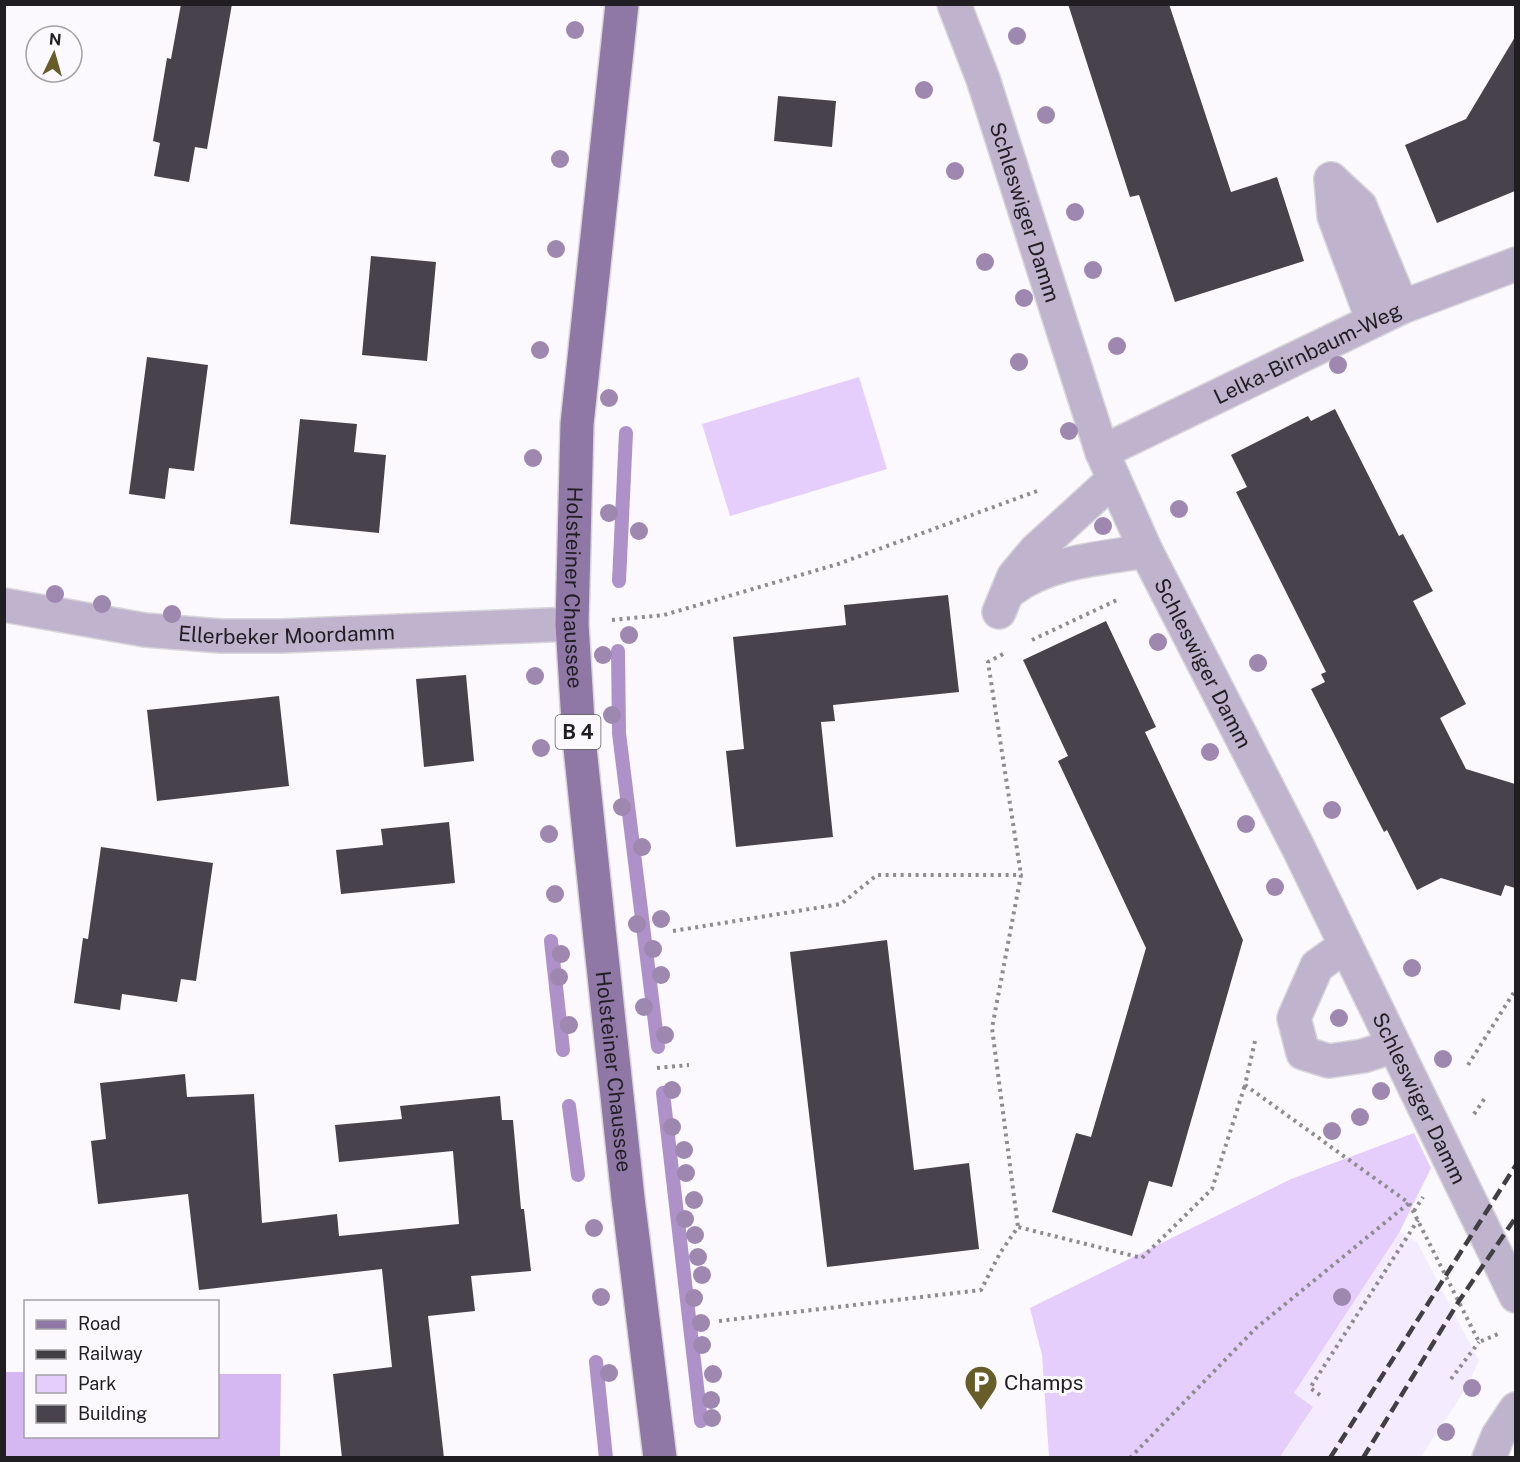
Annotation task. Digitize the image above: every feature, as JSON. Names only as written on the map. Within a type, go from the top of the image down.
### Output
[{"type":"main road","name":"Holsteiner Chaussee","points":[[622,4],[577,424],[572,624],[579,738],[600,938],[660,1458]]},
{"type":"street","name":"Schleswiger Damm","points":[[954,4],[983,80],[1108,466],[1146,551],[1299,849],[1515,1296]]},
{"type":"street","points":[[1373,321],[1334,216],[1331,179],[1360,206],[1402,307]]},
{"type":"street","name":"Lelka-Birnbaum-Weg","points":[[1146,551],[1061,565],[1028,577],[1003,603],[1014,576],[1108,466],[1373,321],[1402,307],[1515,264]]},
{"type":"street","name":"Ellerbeker Moordamm","points":[[4,605],[145,630],[221,636],[304,635],[572,624]]},
{"type":"street","points":[[1345,946],[1317,966],[1294,1018],[1304,1053],[1329,1061],[1363,1056],[1394,1046]]},
{"type":"street","points":[[1489,1458],[1498,1436],[1515,1409]]},
{"type":"path","points":[[572,624],[664,615],[838,564],[1039,490]]},
{"type":"path","points":[[1028,642],[1104,604],[1118,600]]},
{"type":"path","points":[[719,1321],[981,1290],[1000,1253],[1018,1227],[992,1028],[1022,876],[988,662],[1008,652]]},
{"type":"path","points":[[673,931],[841,904],[877,875],[1022,876]]},
{"type":"path","points":[[1468,1065],[1515,989]]},
{"type":"path","points":[[1018,1227],[1142,1258],[1212,1189],[1245,1085],[1257,1031]]},
{"type":"path","points":[[1245,1085],[1409,1203],[1479,1342]]},
{"type":"path","points":[[1130,1458],[1256,1328],[1409,1203]]},
{"type":"path","points":[[1320,1395],[1310,1388],[1418,1220]]},
{"type":"path","points":[[1451,1379],[1479,1342],[1506,1331]]},
{"type":"shaded area","points":[[1399,1232],[1417,1242],[1479,1361],[1466,1388],[1421,1457],[1280,1458],[1313,1407],[1294,1393]]},
{"type":"shaded area","points":[[5,1372],[24,1372],[24,1438],[219,1438],[219,1374],[281,1374],[280,1457],[5,1457]]},
{"type":"green space","points":[[859,377],[887,469],[730,516],[702,424]]},
{"type":"green space","points":[[1414,1133],[1431,1168],[1399,1233],[1294,1393],[1313,1407],[1280,1457],[1049,1457],[1042,1355],[1030,1308],[1291,1179]]},
{"type":"building","points":[[181,4],[232,4],[207,149],[195,147],[189,182],[154,176],[160,143],[153,141],[167,58],[171,59]]},
{"type":"building","points":[[1068,4],[1169,4],[1231,192],[1277,177],[1304,261],[1175,302],[1139,195],[1130,197]]},
{"type":"building","points":[[1515,37],[1515,191],[1437,223],[1405,145],[1466,119]]},
{"type":"building","points":[[778,96],[836,101],[832,147],[774,141]]},
{"type":"building","points":[[371,256],[436,262],[427,361],[362,355]]},
{"type":"building","points":[[147,357],[208,365],[194,471],[169,468],[165,499],[129,494]]},
{"type":"building","points":[[1335,409],[1399,536],[1403,534],[1433,591],[1413,601],[1466,704],[1440,718],[1466,769],[1515,784],[1515,888],[1505,885],[1501,896],[1441,878],[1417,890],[1387,830],[1384,832],[1311,689],[1325,682],[1321,674],[1326,672],[1236,492],[1247,487],[1231,455],[1308,416],[1311,421]]},
{"type":"building","points":[[300,419],[357,424],[354,452],[386,455],[379,533],[290,524]]},
{"type":"building","points":[[948,595],[959,692],[833,705],[835,721],[821,722],[833,837],[736,847],[726,751],[744,749],[733,637],[846,625],[844,605]]},
{"type":"building","points":[[1106,621],[1156,727],[1145,732],[1243,940],[1172,1187],[1149,1181],[1132,1236],[1052,1212],[1076,1133],[1091,1137],[1146,948],[1058,761],[1068,756],[1023,660]]},
{"type":"building","points":[[466,675],[474,761],[424,767],[416,679]]},
{"type":"building","points":[[279,696],[289,786],[157,801],[147,710]]},
{"type":"building","points":[[449,822],[455,883],[341,894],[336,850],[383,845],[381,829]]},
{"type":"building","points":[[101,847],[213,863],[196,981],[181,979],[177,1002],[122,994],[120,1010],[74,1003],[83,938],[88,939]]},
{"type":"building","points":[[887,940],[914,1170],[969,1163],[979,1249],[827,1267],[790,952]]},
{"type":"building","points":[[185,1074],[187,1097],[254,1094],[262,1223],[337,1214],[339,1236],[459,1224],[453,1151],[339,1162],[335,1125],[402,1119],[400,1106],[500,1096],[502,1120],[513,1120],[521,1209],[524,1209],[531,1271],[471,1276],[475,1311],[428,1316],[444,1458],[342,1458],[333,1374],[392,1367],[382,1269],[199,1290],[188,1194],[98,1204],[91,1141],[106,1139],[100,1083]]},
{"type":"waterway","points":[[619,581],[626,433]]},
{"type":"waterway","points":[[618,651],[619,733],[658,1047]]},
{"type":"waterway","points":[[551,941],[563,1050]]},
{"type":"waterway","points":[[663,1093],[701,1421]]},
{"type":"waterway","points":[[569,1106],[578,1175]]},
{"type":"waterway","points":[[596,1362],[606,1458]]},
{"type":"railway","points":[[1330,1458],[1516,1165]]},
{"type":"railway","points":[[1363,1458],[1459,1301],[1516,1217]]},
{"type":"place","name":"Champs","points":[[981,1411]]}]
